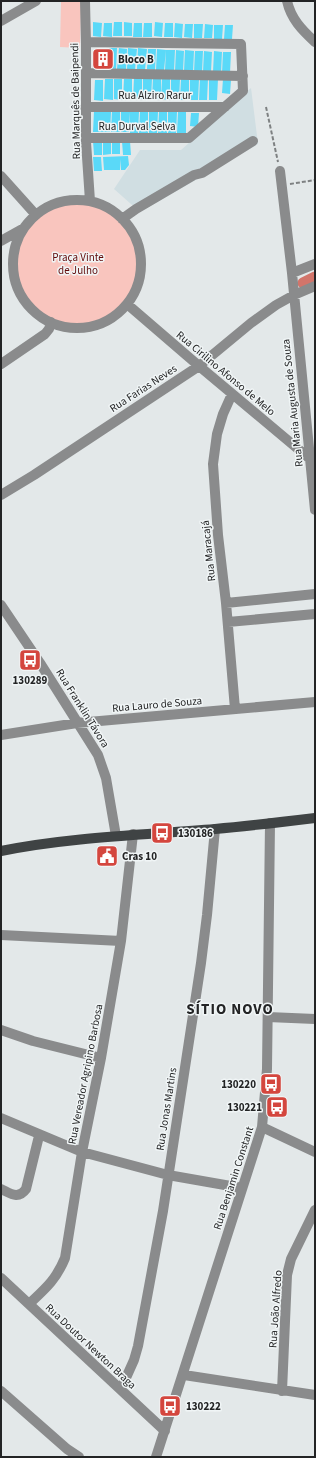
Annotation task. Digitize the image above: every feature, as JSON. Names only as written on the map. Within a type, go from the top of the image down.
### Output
[{"type":"main road","points":[[1,851],[20,847],[133,834],[215,829],[315,818]]},
{"type":"street","points":[[2,19],[36,1]]},
{"type":"street","name":"Rua Marquês de Baipendi","points":[[85,1],[85,107],[90,201]]},
{"type":"street","points":[[287,1],[289,10],[297,24],[315,42]]},
{"type":"street","points":[[86,42],[242,44],[243,76],[86,73]]},
{"type":"street","name":"Rua Durval Selva","points":[[86,138],[189,138],[243,91],[243,76]]},
{"type":"street","name":"Rua Alziro Rarur","points":[[85,107],[224,107]]},
{"type":"street","points":[[122,219],[136,209],[194,175],[202,173],[253,141]]},
{"type":"street","points":[[280,171],[294,295]]},
{"type":"street","points":[[1,176],[36,215]]},
{"type":"street","points":[[73,200],[90,201],[108,207],[130,228],[139,248],[141,268],[137,289],[127,304],[113,318],[93,326],[71,328],[51,322],[34,311],[25,301],[19,290],[14,275],[14,260],[18,240],[24,228],[36,215],[55,204],[73,200]]},
{"type":"street","points":[[1,241],[24,228]]},
{"type":"street","points":[[292,273],[315,264]]},
{"type":"street","name":"Rua Farias Neves","points":[[1,495],[34,475],[198,366],[251,323],[276,305],[315,286]]},
{"type":"street","name":"Rua Maria Augusta de Souza","points":[[294,295],[315,510]]},
{"type":"street","name":"Rua Cirilino Afonso de Melo","points":[[127,304],[198,366],[310,459]]},
{"type":"street","points":[[1,364],[45,334],[49,329],[51,322]]},
{"type":"street","name":"Rua Maracajá","points":[[232,394],[223,414],[217,434],[213,464],[218,535],[228,622],[235,709]]},
{"type":"street","points":[[226,603],[315,594]]},
{"type":"street","name":"Rua Franklin Távora","points":[[1,605],[40,663],[98,755],[103,766],[116,836]]},
{"type":"street","points":[[228,622],[315,614]]},
{"type":"street","name":"Rua Lauro de Souza","points":[[1,735],[77,723],[315,702]]},
{"type":"street","name":"Rua Benjamin Constant","points":[[156,1457],[184,1375],[262,1127],[267,1069],[270,823]]},
{"type":"street","name":"Rua Jonas Martins","points":[[121,1389],[134,1360],[138,1346],[163,1210],[208,915],[215,829]]},
{"type":"street","name":"Rua Vereador Agripino Barbosa","points":[[29,1304],[53,1282],[60,1271],[65,1258],[82,1152],[101,1058],[121,941],[133,834]]},
{"type":"street","points":[[1,935],[121,941]]},
{"type":"street","points":[[268,1017],[315,1019]]},
{"type":"street","points":[[1,1030],[33,1041],[101,1058]]},
{"type":"street","points":[[1,1118],[40,1136],[82,1152],[168,1175],[242,1188]]},
{"type":"street","points":[[262,1127],[315,1152]]},
{"type":"street","points":[[1,1188],[14,1195],[19,1195],[26,1189],[40,1136]]},
{"type":"street","name":"Rua João Alfredo","points":[[282,1391],[287,1275],[291,1259],[315,1210]]},
{"type":"street","name":"Rua Doutor Newton Braga","points":[[1,1278],[165,1431]]},
{"type":"street","points":[[184,1375],[315,1395]]},
{"type":"street","points":[[1,1392],[67,1449],[79,1457]]},
{"type":"path","points":[[266,107],[280,171]]},
{"type":"path","points":[[281,186],[315,180]]},
{"type":"shaded area","points":[[251,88],[258,144],[140,212],[114,189],[140,150],[181,150]]},
{"type":"green space","points":[[61,1],[81,1],[80,48],[60,47]]},
{"type":"green space","name":"Praça Vinte de Julho","points":[[77,200],[101,205],[122,219],[136,240],[141,264],[136,288],[122,309],[101,323],[77,328],[53,323],[32,309],[18,288],[13,264],[18,240],[32,219],[53,205]]},
{"type":"building","points":[[93,22],[102,23],[101,37],[93,36]]},
{"type":"building","points":[[114,22],[122,22],[122,36],[113,36]]},
{"type":"building","points":[[124,22],[132,23],[132,36],[124,36]]},
{"type":"building","points":[[155,22],[163,23],[162,37],[154,36]]},
{"type":"building","points":[[104,23],[112,23],[112,37],[103,36]]},
{"type":"building","points":[[134,23],[142,23],[142,37],[133,37]]},
{"type":"building","points":[[144,23],[152,23],[152,37],[143,37]]},
{"type":"building","points":[[165,23],[173,23],[173,37],[164,37]]},
{"type":"building","points":[[175,23],[183,24],[182,38],[174,37]]},
{"type":"building","points":[[185,24],[193,24],[192,38],[184,37]]},
{"type":"building","points":[[194,24],[203,24],[202,38],[194,38]]},
{"type":"building","points":[[205,24],[213,25],[212,38],[204,38]]},
{"type":"building","points":[[214,25],[223,25],[222,39],[214,39]]},
{"type":"building","points":[[225,25],[233,25],[232,39],[224,39]]},
{"type":"building","name":"Bloco B","points":[[99,48],[108,49],[106,70],[98,69]]},
{"type":"building","points":[[109,48],[117,48],[116,69],[108,68]]},
{"type":"building","points":[[119,48],[127,49],[126,69],[117,69]]},
{"type":"building","points":[[128,48],[137,49],[135,70],[127,69]]},
{"type":"building","points":[[138,48],[147,49],[145,70],[137,69]]},
{"type":"building","points":[[148,49],[156,49],[155,70],[147,69]]},
{"type":"building","points":[[157,49],[166,50],[164,70],[156,70]]},
{"type":"building","points":[[166,50],[175,50],[174,71],[165,70]]},
{"type":"building","points":[[176,50],[184,51],[183,71],[175,71]]},
{"type":"building","points":[[185,50],[194,51],[193,72],[184,71]]},
{"type":"building","points":[[195,51],[203,51],[202,72],[194,72]]},
{"type":"building","points":[[204,51],[212,52],[211,72],[203,72]]},
{"type":"building","points":[[214,51],[222,52],[221,73],[213,72]]},
{"type":"building","points":[[223,52],[231,52],[230,73],[222,73]]},
{"type":"building","points":[[134,78],[142,78],[142,99],[133,99]]},
{"type":"building","points":[[143,78],[152,79],[151,99],[143,99]]},
{"type":"building","points":[[153,78],[161,79],[161,99],[152,99]]},
{"type":"building","points":[[105,79],[113,79],[113,100],[104,99]]},
{"type":"building","points":[[114,79],[122,79],[122,100],[114,99]]},
{"type":"building","points":[[124,79],[132,79],[132,100],[123,99]]},
{"type":"building","points":[[162,79],[170,79],[170,100],[161,99]]},
{"type":"building","points":[[171,79],[180,79],[179,100],[171,100]]},
{"type":"building","points":[[181,79],[189,79],[189,100],[180,100]]},
{"type":"building","points":[[190,79],[199,79],[198,100],[190,100]]},
{"type":"building","points":[[200,79],[208,79],[207,100],[199,100]]},
{"type":"building","points":[[209,79],[218,79],[217,100],[209,100]]},
{"type":"building","points":[[223,79],[231,80],[230,94],[222,93]]},
{"type":"building","name":"Bloco B","points":[[95,80],[103,80],[103,101],[94,100]]},
{"type":"building","points":[[94,111],[111,112],[110,132],[93,132]]},
{"type":"building","points":[[112,111],[120,112],[120,132],[111,132]]},
{"type":"building","points":[[121,112],[130,112],[129,132],[121,132]]},
{"type":"building","points":[[130,112],[139,112],[138,133],[130,133]]},
{"type":"building","points":[[140,112],[148,112],[148,133],[139,133]]},
{"type":"building","points":[[149,112],[158,112],[157,133],[149,133]]},
{"type":"building","points":[[159,112],[167,112],[167,133],[158,133]]},
{"type":"building","points":[[168,112],[177,112],[176,133],[168,133]]},
{"type":"building","points":[[178,112],[186,112],[186,133],[177,133]]},
{"type":"building","points":[[191,113],[199,113],[198,127],[190,126]]},
{"type":"building","points":[[112,140],[120,140],[120,154],[112,154]]},
{"type":"building","points":[[93,141],[102,141],[102,155],[94,155]]},
{"type":"building","points":[[103,141],[111,141],[111,154],[103,155]]},
{"type":"building","points":[[122,141],[130,141],[131,155],[123,155]]},
{"type":"building","points":[[128,156],[129,165],[125,170],[121,170],[120,159],[120,170],[104,170],[103,157]]},
{"type":"building","points":[[93,157],[101,157],[102,171],[94,171]]},
{"type":"waterway","points":[[303,283],[315,277]]},
{"type":"place","name":"Bloco B","points":[[103,59]]},
{"type":"place","name":"130289","points":[[30,660]]},
{"type":"place","name":"130186","points":[[162,833]]},
{"type":"place","name":"Cras 10","points":[[107,856]]},
{"type":"place","name":"130220","points":[[271,1084]]},
{"type":"place","name":"130221","points":[[277,1107]]},
{"type":"place","name":"130222","points":[[170,1406]]},
{"type":"district","name":"SÍTIO NOVO","points":[[230,1009]]}]
